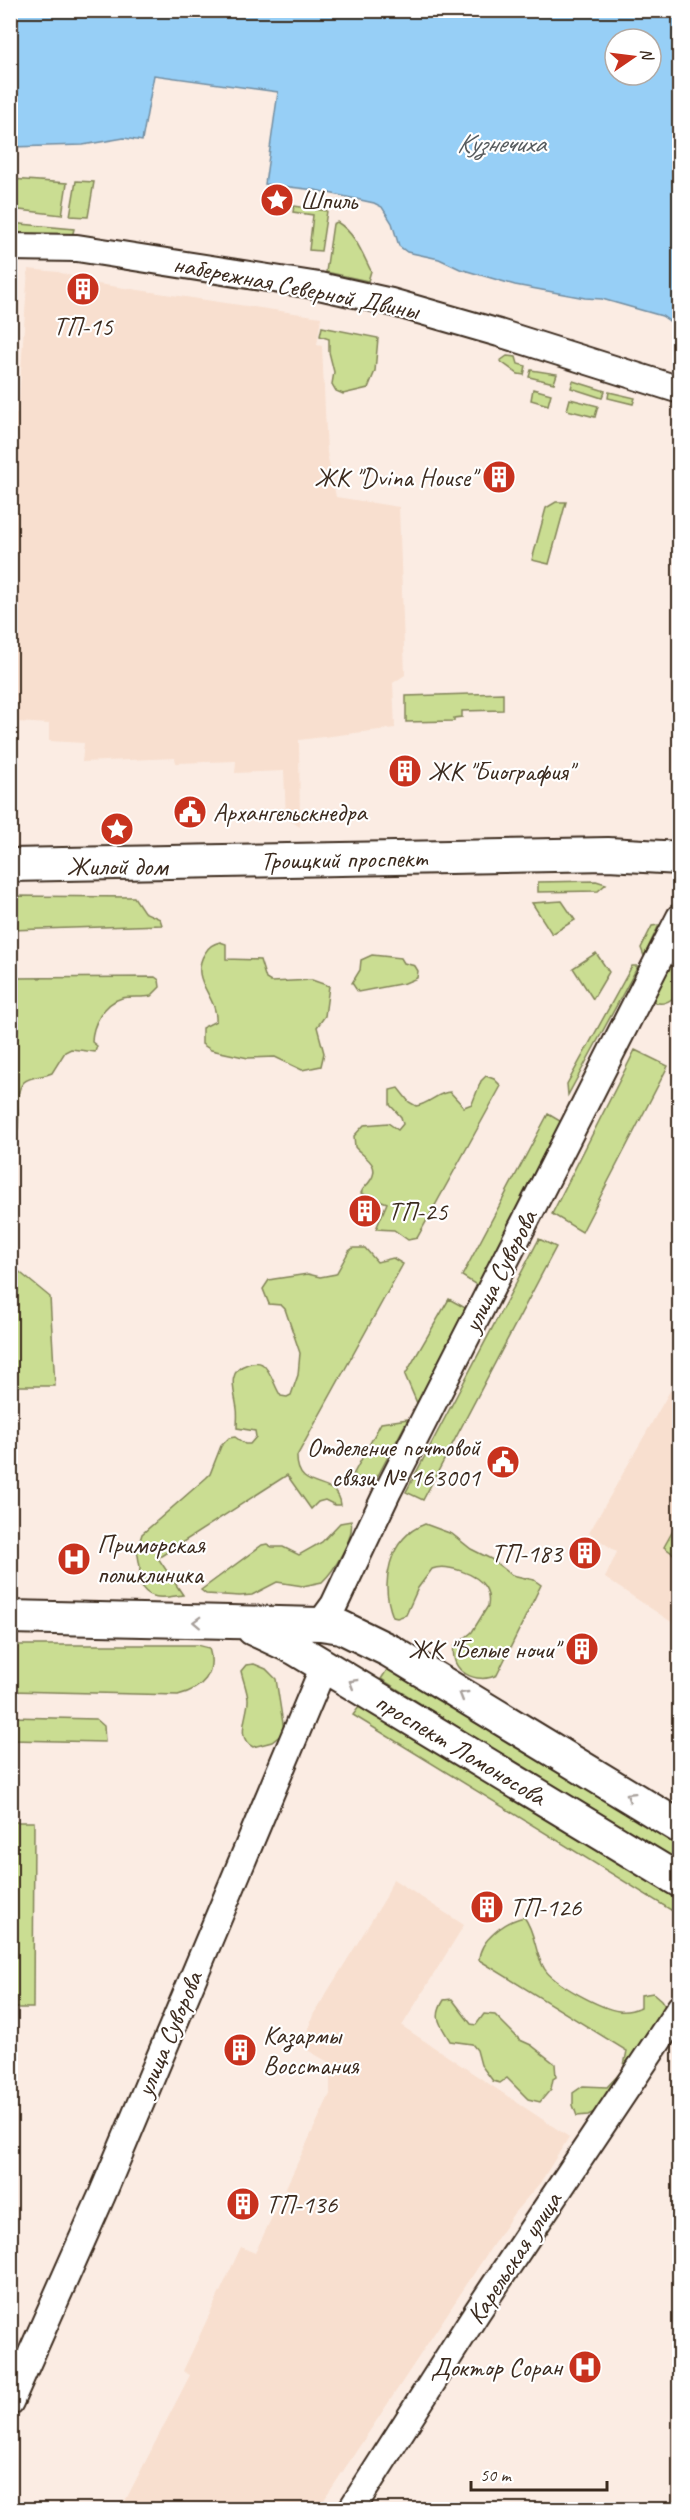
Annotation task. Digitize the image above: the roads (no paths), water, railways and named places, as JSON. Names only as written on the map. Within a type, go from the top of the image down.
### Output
[{"type":"main road","name":"Троицкий проспект","points":[[10,865],[608,854],[680,858]]},
{"type":"main road","name":"проспект Ломоносова","points":[[10,1617],[320,1624],[350,1631],[390,1651],[680,1827]]},
{"type":"main road","name":"проспект Ломоносова","points":[[238,1623],[268,1633],[680,1881]]},
{"type":"street","name":"набережная Северной Двины","points":[[10,247],[77,248],[319,286],[392,302],[680,390]]},
{"type":"street","name":"улица Суворова","points":[[320,1624],[333,1605],[388,1491],[680,917]]},
{"type":"street","name":"улица Суворова","points":[[10,2402],[102,2195],[324,1666]]},
{"type":"street","name":"Карельская улица","points":[[351,2510],[477,2312],[680,2008]]},
{"type":"water","name":"Кузнечиха","points":[[11,10],[679,11],[679,324],[675,325],[662,316],[602,299],[515,285],[460,269],[439,259],[407,252],[399,246],[392,223],[382,207],[374,203],[315,190],[265,184],[278,92],[154,75],[142,141],[124,138],[83,145],[11,147]]},
{"type":"place","name":"Шпиль","points":[[277,200]]},
{"type":"place","name":"ТП-15","points":[[83,289]]},
{"type":"place","name":"ЖК \"Dvina House\"","points":[[499,477]]},
{"type":"place","name":"ЖК \"Биография\"","points":[[405,771]]},
{"type":"place","name":"Архангельскнедра","points":[[190,812]]},
{"type":"place","name":"Жилой дом","points":[[117,829]]},
{"type":"place","name":"ТП-25","points":[[365,1211]]},
{"type":"place","name":"Отделение почтовой связи № 163001","points":[[503,1462]]},
{"type":"place","name":"ТП-183","points":[[585,1553]]},
{"type":"place","name":"Приморская поликлиника","points":[[74,1559]]},
{"type":"place","name":"ЖК \"Белые ночи\"","points":[[582,1649]]},
{"type":"place","name":"ТП-126","points":[[487,1907]]},
{"type":"place","name":"Казармы Восстания","points":[[240,2050]]},
{"type":"place","name":"ТП-136","points":[[243,2204]]},
{"type":"place","name":"Доктор Соран","points":[[585,2367]]}]
